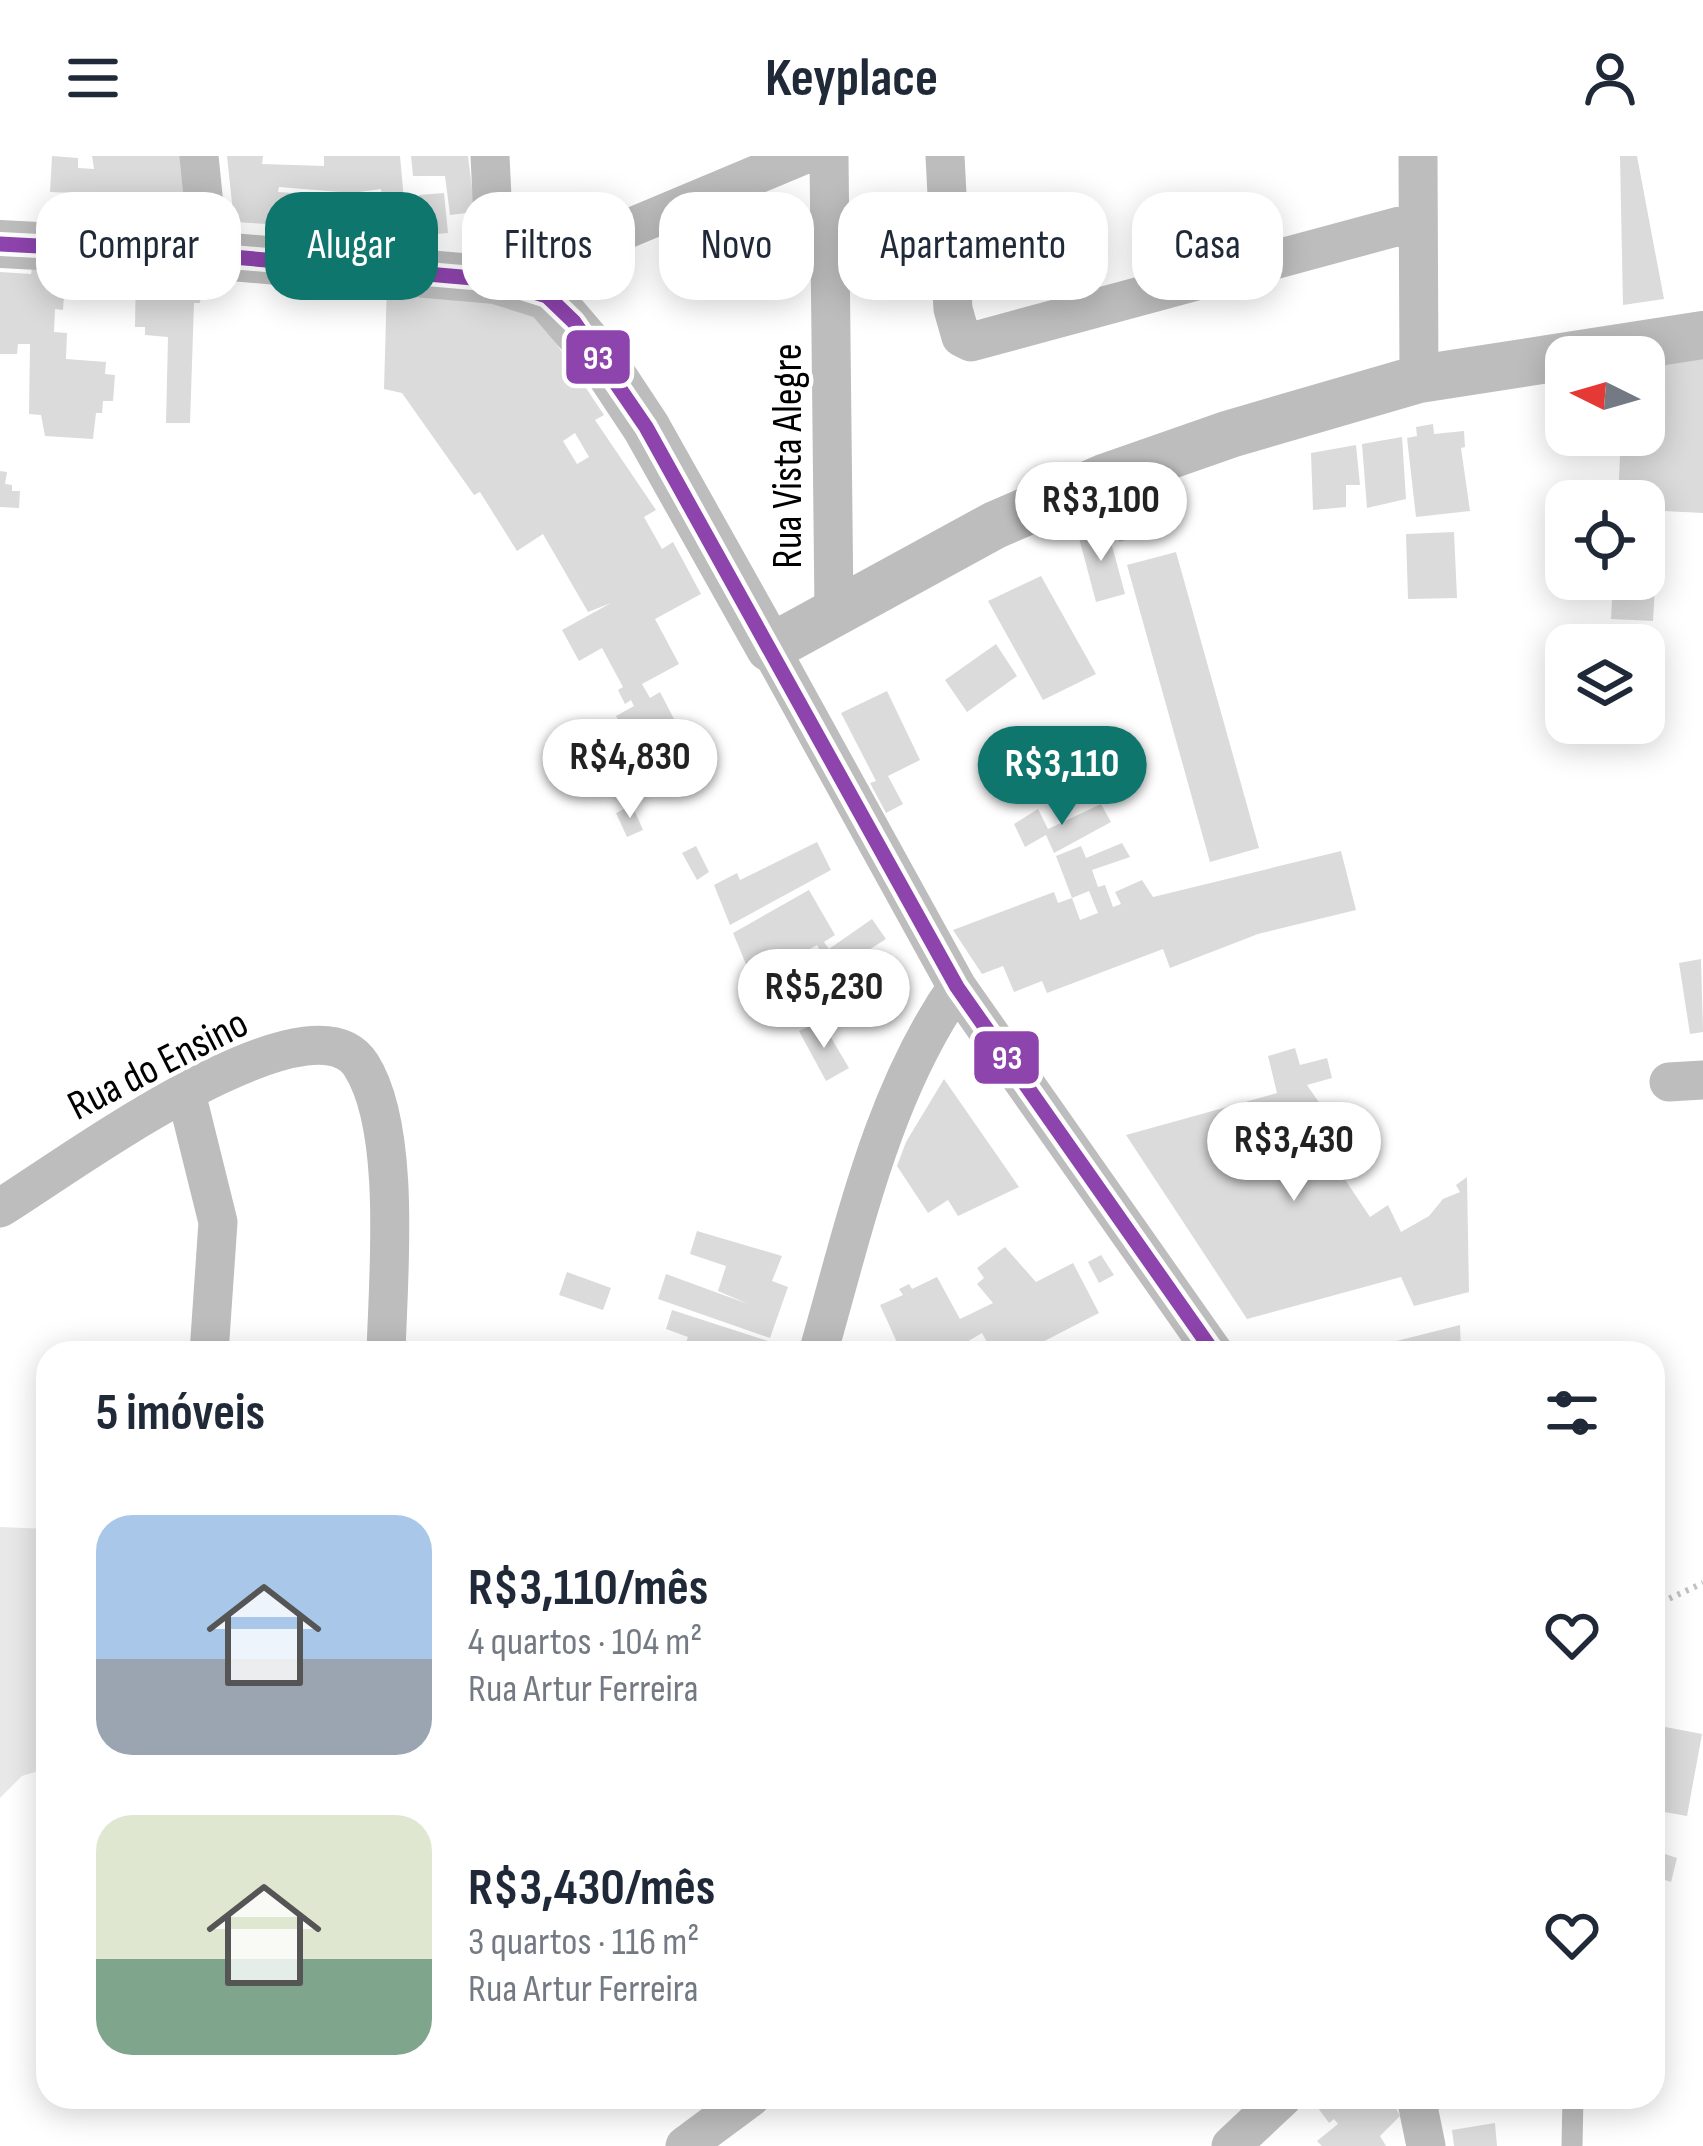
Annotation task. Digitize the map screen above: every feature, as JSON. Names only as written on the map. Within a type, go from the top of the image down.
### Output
[{"type":"street","points":[[199,156],[203,192]]},
{"type":"street","points":[[490,156],[496,192]]},
{"type":"street","points":[[635,226],[801,156]]},
{"type":"street","name":"Rua Vista Alegre","points":[[829,156],[835,611]]},
{"type":"street","points":[[945,156],[953,309],[961,337],[971,343],[1418,221]]},
{"type":"street","points":[[1418,156],[1419,380]]},
{"type":"street","points":[[0,244],[36,246]]},
{"type":"street","points":[[241,257],[462,279]]},
{"type":"street","points":[[539,300],[574,322],[646,427],[957,987],[1206,1341]]},
{"type":"street","points":[[770,649],[995,525],[1104,478],[1230,434],[1419,380],[1703,335]]},
{"type":"street","points":[[822,1341],[875,1160],[935,1018],[957,987]]},
{"type":"street","name":"Rua do Ensino","points":[[0,1208],[124,1125],[242,1064],[301,1048],[339,1046],[360,1063],[377,1109],[389,1202],[386,1341]]},
{"type":"street","points":[[186,1093],[218,1222],[209,1341]]},
{"type":"street","points":[[685,2146],[735,2109]]},
{"type":"street","points":[[1232,2146],[1271,2109]]},
{"type":"street","points":[[1418,2109],[1426,2146]]},
{"type":"lane","points":[[1572,2146],[1573,2109]]},
{"type":"path","points":[[1665,1600],[1703,1583]]},
{"type":"shaded area","points":[[0,1527],[36,1528],[36,1772],[22,1776],[0,1798]]},
{"type":"building","points":[[52,156],[78,158],[78,168],[94,169],[92,156],[191,156],[194,192],[50,192]]},
{"type":"building","points":[[227,156],[263,156],[262,164],[324,166],[324,156],[400,156],[403,192],[279,187],[278,192],[265,192],[265,224],[241,222],[241,192],[231,192]]},
{"type":"building","points":[[411,156],[468,156],[472,192],[462,192],[462,214],[450,215],[445,176],[413,176]]},
{"type":"building","points":[[1620,156],[1637,156],[1664,299],[1623,305]]},
{"type":"building","points":[[438,193],[444,193],[448,233],[438,234]]},
{"type":"building","points":[[36,268],[36,300],[64,300],[63,310],[55,309],[54,332],[67,333],[66,359],[106,362],[105,374],[115,375],[113,401],[103,401],[102,413],[96,413],[93,439],[45,436],[41,415],[29,414],[30,344],[18,344],[17,354],[0,354],[0,272],[31,274]]},
{"type":"building","points":[[438,290],[462,293],[462,300],[510,300],[540,319],[604,415],[595,420],[656,510],[644,517],[662,549],[673,542],[701,594],[655,619],[679,664],[642,684],[650,698],[660,692],[674,719],[630,742],[616,716],[634,706],[631,700],[625,704],[618,690],[623,687],[602,648],[579,661],[562,630],[611,603],[588,612],[543,534],[517,551],[480,492],[474,495],[402,393],[384,389],[387,300],[438,300]],"holes":[[[575,433],[589,457],[577,464],[563,441]]]},
{"type":"building","points":[[135,300],[200,300],[194,303],[190,423],[166,423],[168,337],[145,335],[145,327],[135,327]]},
{"type":"building","points":[[1703,357],[1703,513],[1665,511],[1665,480],[1619,480],[1620,456],[1665,456],[1665,360]]},
{"type":"building","points":[[1433,424],[1434,434],[1464,431],[1465,447],[1461,448],[1470,511],[1416,517],[1407,438],[1417,436],[1416,427]]},
{"type":"building","points":[[1402,437],[1406,499],[1367,508],[1362,444]]},
{"type":"building","points":[[1356,445],[1360,485],[1346,485],[1346,507],[1313,510],[1311,453]]},
{"type":"building","points":[[0,471],[7,472],[5,484],[12,485],[12,491],[20,491],[19,508],[0,507]]},
{"type":"building","points":[[1153,488],[1164,529],[1119,542],[1108,501]]},
{"type":"building","points":[[1107,527],[1125,594],[1096,602],[1078,534]]},
{"type":"building","points":[[1454,532],[1457,598],[1408,599],[1406,534]]},
{"type":"building","points":[[1176,552],[1259,848],[1210,862],[1127,565]]},
{"type":"building","points":[[1041,576],[1096,674],[1043,700],[988,601]]},
{"type":"building","points":[[1612,600],[1654,600],[1653,621],[1611,619]]},
{"type":"building","points":[[996,644],[1017,676],[967,712],[945,680]]},
{"type":"building","points":[[887,691],[920,760],[888,776],[903,804],[886,813],[870,783],[876,781],[841,713]]},
{"type":"building","points":[[585,753],[596,779],[585,785],[572,760]]},
{"type":"building","points":[[1101,804],[1111,822],[1054,853],[1046,835],[1025,847],[1014,824],[1038,809],[1048,829]]},
{"type":"building","points":[[632,805],[643,830],[627,837],[616,813]]},
{"type":"building","points":[[817,842],[831,870],[730,925],[714,885],[737,873],[740,880]]},
{"type":"building","points":[[1122,843],[1130,857],[1092,870],[1098,887],[1105,885],[1113,907],[1121,904],[1115,892],[1142,880],[1153,897],[1341,851],[1356,910],[1258,934],[1170,968],[1163,949],[1047,993],[1042,981],[1014,992],[1003,966],[982,974],[953,930],[1054,892],[1058,903],[1072,898],[1056,856],[1081,846],[1086,858]],"holes":[[[1089,891],[1098,913],[1080,920],[1072,898]]]},
{"type":"building","points":[[696,846],[709,872],[697,880],[682,853]]},
{"type":"building","points":[[809,890],[835,935],[824,942],[829,949],[872,919],[886,939],[864,953],[869,960],[844,977],[838,965],[832,969],[849,1004],[818,1022],[802,995],[783,1006],[771,985],[821,952],[817,945],[753,981],[733,933]]},
{"type":"building","points":[[1701,959],[1703,1032],[1690,1034],[1679,963]]},
{"type":"building","points":[[821,1021],[849,1068],[826,1081],[799,1031]]},
{"type":"building","points":[[1295,1048],[1300,1065],[1327,1058],[1332,1078],[1307,1085],[1338,1130],[1320,1142],[1370,1217],[1388,1205],[1401,1232],[1429,1216],[1443,1199],[1460,1192],[1456,1185],[1467,1177],[1469,1292],[1414,1306],[1401,1277],[1247,1319],[1126,1135],[1277,1093],[1268,1056]]},
{"type":"building","points":[[944,1079],[1019,1187],[958,1216],[948,1200],[928,1213],[897,1166]]},
{"type":"building","points":[[697,1231],[782,1256],[772,1281],[788,1287],[770,1338],[658,1299],[666,1274],[748,1304],[718,1291],[726,1266],[690,1254]]},
{"type":"building","points":[[1005,1247],[1036,1282],[1073,1263],[1099,1313],[1044,1341],[986,1341],[982,1333],[968,1341],[896,1341],[880,1305],[903,1295],[899,1289],[909,1284],[912,1289],[937,1277],[960,1319],[993,1303],[977,1284],[984,1278],[977,1268]]},
{"type":"building","points":[[1101,1255],[1114,1275],[1099,1283],[1088,1262]]},
{"type":"building","points":[[567,1272],[611,1288],[603,1310],[559,1295]]},
{"type":"building","points":[[672,1310],[768,1341],[686,1341],[688,1337],[666,1329]]},
{"type":"building","points":[[1460,1325],[1461,1341],[1397,1341]]},
{"type":"building","points":[[1665,1727],[1702,1734],[1687,1816],[1665,1812]]},
{"type":"building","points":[[1665,1854],[1677,1858],[1671,1882],[1665,1880]]},
{"type":"building","points":[[1319,2109],[1396,2109],[1400,2116],[1380,2136],[1386,2146],[1322,2146],[1317,2141],[1338,2124],[1334,2119],[1329,2123]]},
{"type":"building","points":[[1495,2123],[1497,2146],[1454,2146],[1452,2130]]},
{"type":"transit line","name":"93","points":[[0,244],[209,255],[496,280],[547,296],[574,322],[646,427],[957,987],[1206,1341]]}]
